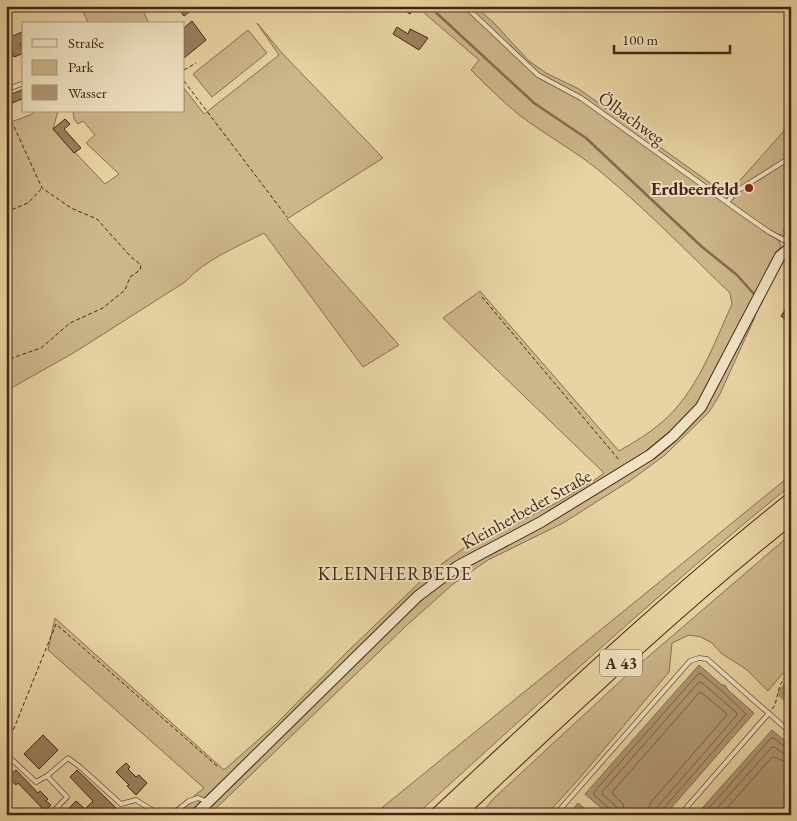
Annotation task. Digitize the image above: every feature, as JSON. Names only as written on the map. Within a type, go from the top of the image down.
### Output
[{"type":"highway","name":"A 43","points":[[438,815],[623,642],[701,573],[791,500]]},
{"type":"highway","name":"A 43","points":[[457,815],[617,666],[710,583],[791,517]]},
{"type":"street","name":"Kleinherbeder Straße","points":[[195,815],[418,596],[458,566],[541,522],[627,470],[650,455],[673,436],[701,407],[788,244]]},
{"type":"lane","name":"Ölbachweg","points":[[464,6],[538,75],[581,98],[788,244]]},
{"type":"lane","points":[[6,90],[21,84]]},
{"type":"lane","points":[[727,202],[737,191],[791,157]]},
{"type":"lane","points":[[788,244],[791,233]]},
{"type":"lane","points":[[555,815],[690,661],[699,658],[707,659],[791,733]]},
{"type":"lane","points":[[680,815],[769,713]]},
{"type":"lane","points":[[6,758],[10,758],[36,782],[47,776],[68,758],[121,804],[136,800],[160,815]]},
{"type":"lane","points":[[47,776],[67,797],[50,815]]},
{"type":"lane","points":[[167,815],[189,801],[198,798],[208,802]]},
{"type":"path","points":[[185,69],[196,63]]},
{"type":"path","points":[[185,82],[287,217]]},
{"type":"path","points":[[6,109],[42,188],[71,208],[97,219],[130,257],[141,265],[140,270],[130,277],[125,290],[103,308],[70,323],[41,348],[6,360]]},
{"type":"path","points":[[6,212],[28,203],[42,188]]},
{"type":"path","points":[[482,297],[627,470]]},
{"type":"path","points":[[6,748],[56,624],[218,767]]},
{"type":"path","points":[[769,713],[775,705],[780,685],[791,668]]},
{"type":"green space","points":[[80,6],[105,6],[106,8],[110,6],[141,6],[148,22],[88,22]]},
{"type":"green space","points":[[416,6],[475,6],[494,23],[529,61],[546,73],[579,89],[727,195],[791,123],[791,227],[788,225],[783,230],[787,235],[781,235],[769,230],[741,209],[738,212],[779,241],[781,246],[749,304],[755,317],[719,396],[709,412],[665,455],[631,480],[563,523],[488,560],[453,584],[406,626],[209,815],[171,815],[204,788],[48,650],[55,618],[224,770],[275,725],[347,652],[421,581],[443,563],[464,548],[560,501],[604,473],[443,318],[480,291],[619,451],[646,435],[661,423],[684,398],[703,368],[732,304],[730,293],[619,187],[582,157],[518,114],[494,92],[471,70],[479,60]]},
{"type":"green space","points":[[257,23],[282,53],[383,158],[287,219],[399,345],[363,367],[264,233],[212,260],[185,282],[75,352],[6,391],[6,124],[33,112],[58,112],[53,129],[105,184],[119,174],[86,143],[95,135],[83,121],[78,124],[74,119],[73,112],[185,112],[185,89],[204,114],[279,55]]},
{"type":"green space","points":[[248,30],[267,53],[212,97],[193,74]]},
{"type":"green space","points":[[791,475],[791,485],[648,606],[416,815],[373,815]]},
{"type":"green space","points":[[791,534],[791,667],[786,675],[783,673],[768,691],[746,669],[722,654],[712,643],[701,637],[689,635],[672,643],[669,672],[546,815],[480,815],[493,799],[628,674]]},
{"type":"water","points":[[699,665],[722,685],[725,685],[728,690],[754,713],[665,815],[609,815],[585,794]]},
{"type":"water","points":[[772,730],[791,746],[791,815],[696,815]]},
{"type":"water","points":[[578,803],[592,815],[568,815]]},
{"type":"building","points":[[184,6],[197,6],[184,16],[179,10]]},
{"type":"building","points":[[398,6],[415,6],[410,14]]},
{"type":"building","points":[[192,21],[206,40],[185,57],[185,27]]},
{"type":"building","points":[[397,27],[408,34],[410,29],[428,38],[419,50],[393,34]]},
{"type":"building","points":[[22,32],[22,43],[20,44],[22,54],[14,57],[6,46],[6,39]]},
{"type":"building","points":[[22,90],[22,99],[10,104],[7,96]]},
{"type":"building","points":[[65,119],[70,124],[64,129],[81,148],[74,153],[53,129]]},
{"type":"building","points":[[791,301],[791,323],[781,316]]},
{"type":"building","points":[[43,735],[58,750],[39,769],[24,754]]},
{"type":"building","points":[[126,763],[130,767],[128,769],[136,777],[139,775],[147,783],[136,795],[116,772]]},
{"type":"building","points":[[16,770],[38,793],[40,791],[48,799],[46,801],[51,805],[45,811],[18,783],[16,785],[8,777]]},
{"type":"building","points":[[77,770],[118,810],[114,815],[107,815],[104,812],[101,815],[62,815],[76,801],[85,809],[93,801],[70,777]]},
{"type":"waterway","points":[[429,6],[534,103],[586,138],[701,246],[737,275],[754,294]]},
{"type":"waterway","points":[[785,693],[791,686]]},
{"type":"place","name":"Erdbeerfeld","points":[[749,188]]},
{"type":"district","name":"KLEINHERBEDE","points":[[395,573]]}]
